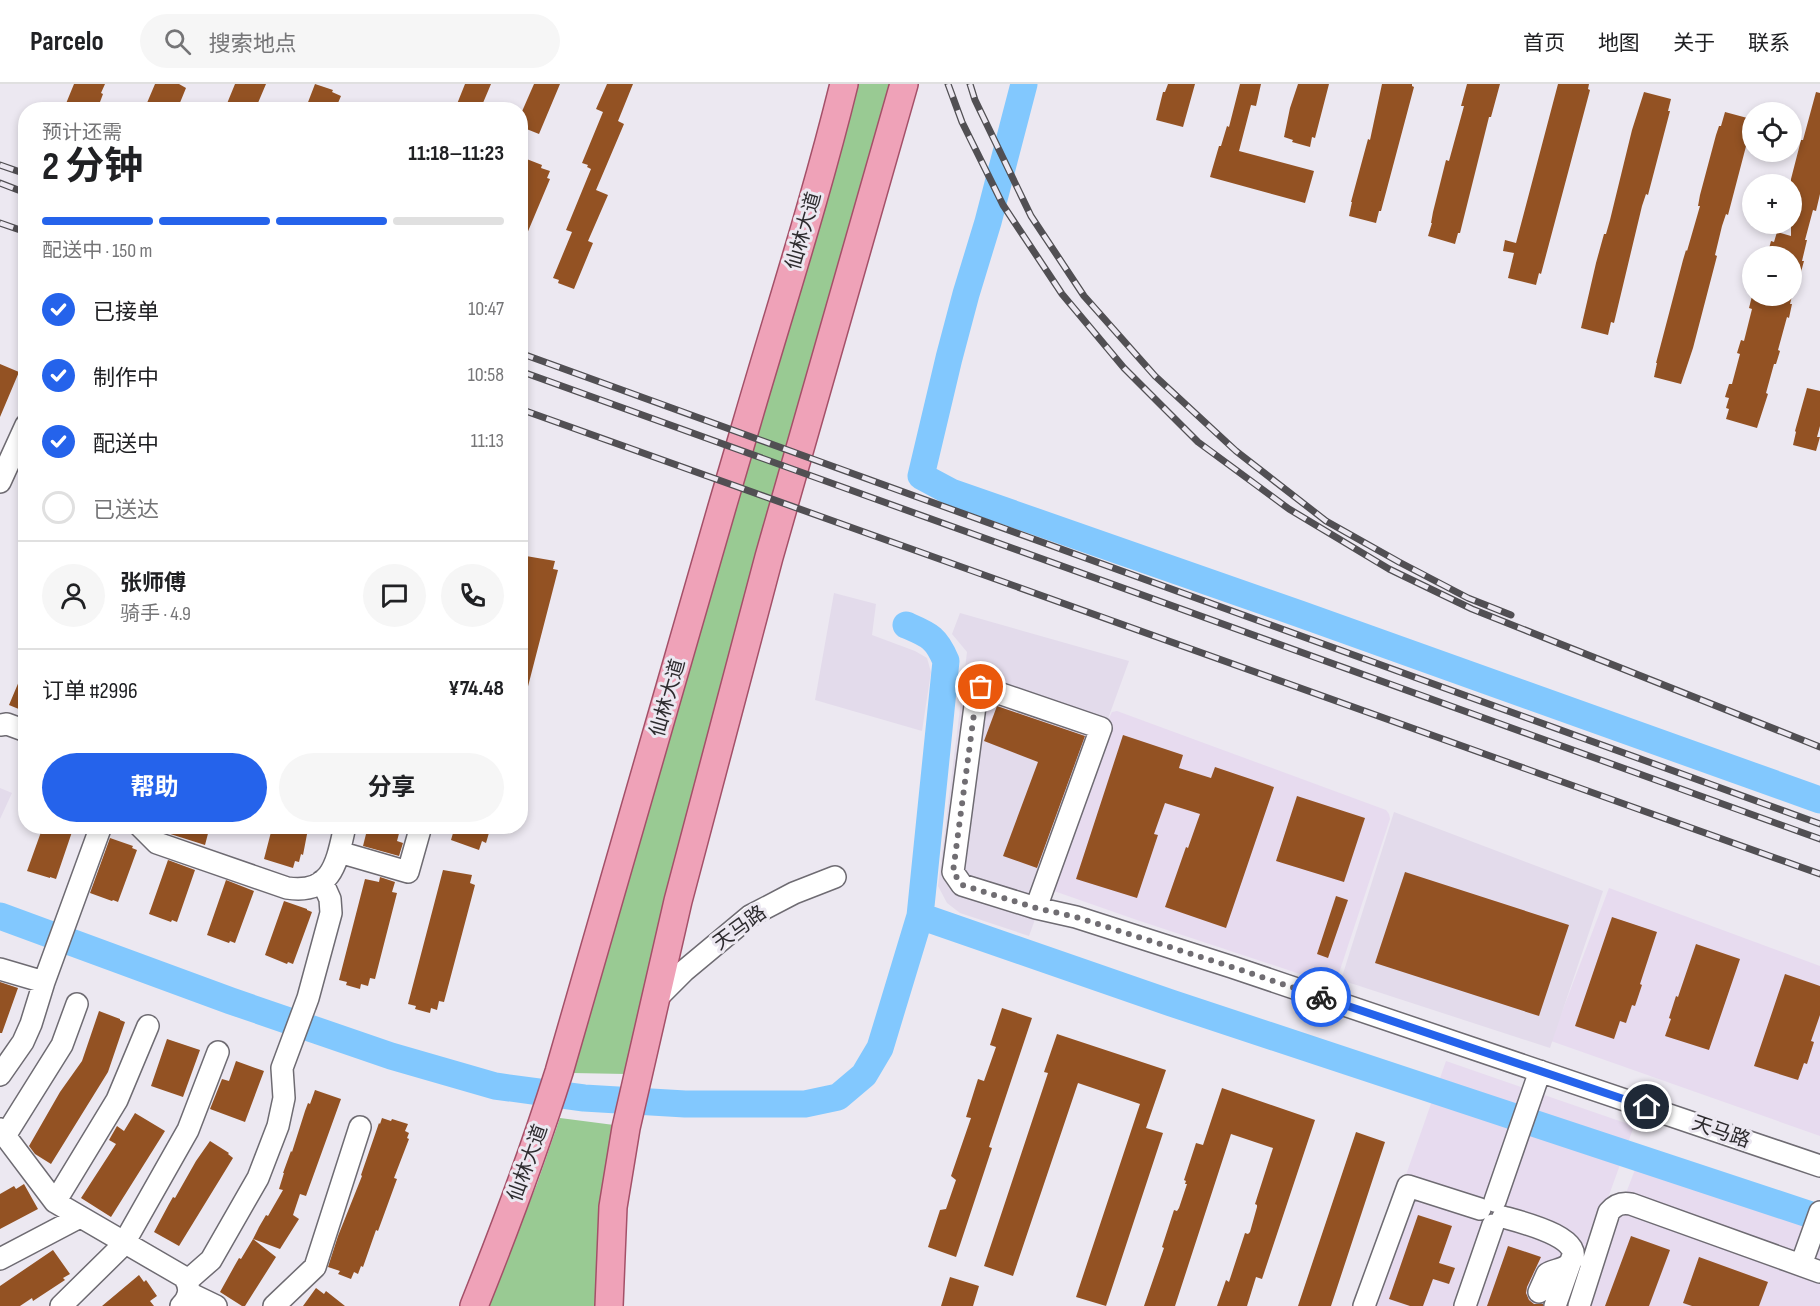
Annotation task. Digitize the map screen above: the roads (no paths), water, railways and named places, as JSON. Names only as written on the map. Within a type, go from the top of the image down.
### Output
[{"type":"main road","name":"仙林大道","points":[[474,1306],[545,1118],[559,1072],[747,421],[799,250],[831,139],[844,84]]},
{"type":"main road","points":[[609,1306],[613,1207],[626,1128],[678,901],[766,569],[904,84]]},
{"type":"street","points":[[0,483],[18,443]]},
{"type":"street","name":"天马路","points":[[1036,908],[1101,728],[981,687],[977,691],[953,872],[962,885],[1036,908],[1076,917],[1232,967],[1537,1080],[1820,1166]]},
{"type":"street","points":[[0,725],[7,724],[18,728]]},
{"type":"street","points":[[0,1075],[23,1042],[98,834]]},
{"type":"street","points":[[148,834],[157,843],[287,888],[305,888],[322,881],[334,868],[343,834]]},
{"type":"street","points":[[339,852],[408,872],[419,834]]},
{"type":"street","name":"天马路","points":[[657,998],[684,971],[750,916],[794,893],[835,877]]},
{"type":"street","points":[[185,1294],[211,1260],[258,1179],[278,1126],[284,1098],[282,1068],[308,998],[331,913],[330,899],[322,881]]},
{"type":"street","points":[[0,969],[44,982]]},
{"type":"street","points":[[77,1004],[62,1045],[3,1133],[55,1202],[180,1274],[185,1294]]},
{"type":"street","points":[[55,1202],[117,1100],[148,1026]]},
{"type":"street","points":[[61,1306],[124,1243],[188,1130],[218,1052]]},
{"type":"street","points":[[1465,1306],[1537,1080]]},
{"type":"street","points":[[274,1306],[315,1267],[360,1127]]},
{"type":"street","points":[[1364,1306],[1407,1186],[1559,1235],[1570,1247],[1572,1258],[1556,1306]]},
{"type":"street","points":[[1579,1306],[1609,1212],[1621,1203],[1631,1204],[1809,1263],[1820,1212]]},
{"type":"street","points":[[0,1259],[80,1216]]},
{"type":"street","points":[[1539,1292],[1547,1274],[1567,1265],[1572,1258]]},
{"type":"street","points":[[185,1294],[216,1306]]},
{"type":"waterway","points":[[1024,84],[949,358],[921,476],[951,492],[1820,800]]},
{"type":"waterway","points":[[0,916],[231,1001],[391,1056],[495,1086],[584,1098],[685,1104],[805,1104],[838,1097],[864,1075],[880,1048],[920,916],[946,661],[931,638],[906,625]]},
{"type":"waterway","points":[[920,916],[1171,1003],[1820,1218]]},
{"type":"railway","points":[[948,84],[962,122],[1003,205],[1062,294],[1124,368],[1198,442],[1289,509],[1389,569],[1472,609],[1820,747]]},
{"type":"railway","points":[[970,84],[975,100],[1031,216],[1084,296],[1155,376],[1236,451],[1326,521],[1468,598],[1511,615]]},
{"type":"railway","points":[[0,165],[18,171]]},
{"type":"railway","points":[[0,183],[18,190]]},
{"type":"railway","points":[[0,223],[18,229]]},
{"type":"railway","points":[[528,356],[1820,824]]},
{"type":"railway","points":[[528,374],[1820,839]]},
{"type":"railway","points":[[528,412],[1820,874]]}]
